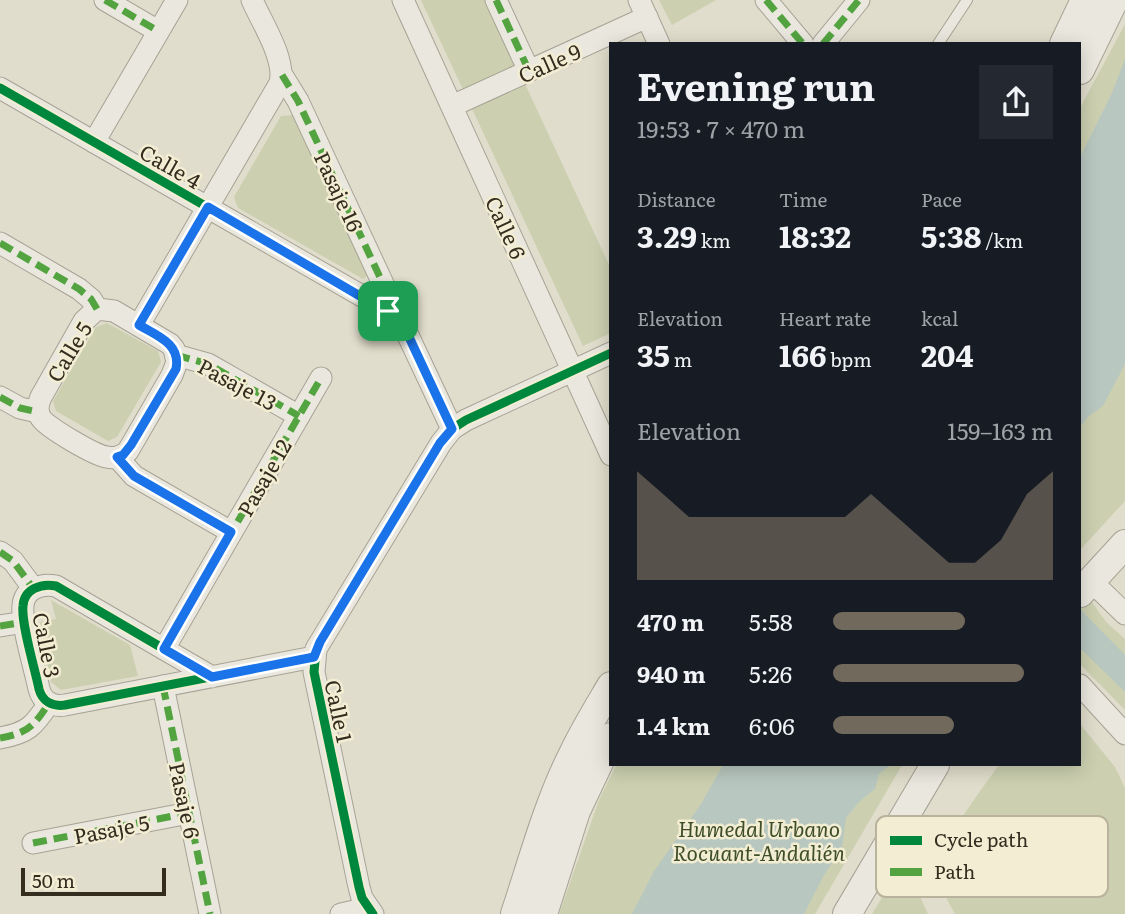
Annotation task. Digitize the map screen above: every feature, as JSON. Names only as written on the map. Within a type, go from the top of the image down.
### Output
[{"type":"street","points":[[105,0],[158,31]]},
{"type":"street","points":[[94,142],[177,0]]},
{"type":"street","points":[[252,0],[279,60],[282,75]]},
{"type":"street","name":"Calle 6","points":[[403,0],[609,451]]},
{"type":"street","points":[[495,0],[529,71]]},
{"type":"street","points":[[766,0],[801,42]]},
{"type":"street","points":[[825,42],[859,0]]},
{"type":"street","points":[[1065,42],[1085,0]]},
{"type":"street","points":[[1081,68],[1114,0]]},
{"type":"street","name":"Calle 9","points":[[452,106],[529,71],[643,9],[658,42]]},
{"type":"street","name":"Calle 4","points":[[139,325],[276,91],[282,75]]},
{"type":"street","name":"Pasaje 16","points":[[282,75],[298,101],[385,288],[388,311]]},
{"type":"street","name":"Calle 4","points":[[0,88],[388,311],[405,329],[452,429]]},
{"type":"street","points":[[0,243],[79,289],[91,299],[97,309]]},
{"type":"street","name":"Calle 5","points":[[38,412],[41,397],[84,321],[97,309],[109,309],[139,325],[170,344],[176,355]]},
{"type":"street","name":"Calle 1","points":[[371,911],[359,887],[314,672],[314,657],[320,642],[440,443],[452,429],[609,354]]},
{"type":"street","points":[[0,397],[20,408],[38,412],[48,425],[97,454],[117,457],[128,451],[166,387],[176,369],[176,355]]},
{"type":"street","name":"Pasaje 13","points":[[176,355],[208,364],[299,416]]},
{"type":"street","name":"Pasaje 12","points":[[164,649],[320,378]]},
{"type":"street","points":[[117,457],[134,476],[231,532]]},
{"type":"street","points":[[1125,544],[1085,588],[1125,614]]},
{"type":"street","points":[[0,552],[13,561],[33,588]]},
{"type":"street","name":"Calle 3","points":[[212,677],[55,586],[48,584],[33,588],[28,593],[23,606],[25,622],[38,689],[49,703],[65,705],[212,677],[314,657]]},
{"type":"street","points":[[0,626],[25,622]]},
{"type":"street","name":"Pasaje 6","points":[[163,686],[210,914]]},
{"type":"street","points":[[1081,686],[1125,734]]},
{"type":"street","points":[[515,914],[557,790],[574,752],[609,690]]},
{"type":"street","points":[[0,738],[15,736],[28,730],[49,703]]},
{"type":"street","points":[[543,914],[576,811],[609,741]]},
{"type":"street","points":[[904,816],[933,766]]},
{"type":"street","name":"Pasaje 5","points":[[33,843],[189,813]]},
{"type":"street","points":[[847,914],[876,864]]},
{"type":"street","points":[[341,914],[371,911]]},
{"type":"lane","points":[[939,42],[967,0]]},
{"type":"green space","points":[[421,0],[486,0],[609,265],[609,334],[583,346]]},
{"type":"green space","points":[[659,0],[716,0],[672,25]]},
{"type":"green space","points":[[1125,24],[1125,501],[1081,549],[1081,106]]},
{"type":"green space","points":[[294,115],[368,275],[363,279],[238,208],[234,197],[281,116]]},
{"type":"green space","points":[[107,323],[158,351],[161,362],[117,437],[108,441],[56,411],[53,401],[96,327]]},
{"type":"green space","points":[[1081,587],[1107,623],[1125,639],[1125,710],[1081,665]]},
{"type":"green space","points":[[51,600],[130,645],[138,676],[61,690],[51,682],[40,622],[56,619]]},
{"type":"green space","points":[[1081,725],[1115,767],[1125,788],[1125,914],[955,914],[946,897],[1108,897],[1108,816],[964,816],[998,766],[1081,766]]},
{"type":"green space","name":"Humedal Urbano Rocuant-Andalién","points":[[616,766],[901,766],[815,914],[559,914],[599,800]]},
{"type":"green space","points":[[882,897],[920,897],[928,914],[872,914]]},
{"type":"shaded area","points":[[1125,59],[1125,364],[1103,406],[1081,426],[1081,155],[1112,93]]},
{"type":"shaded area","points":[[1081,610],[1125,655],[1125,692],[1081,649]]},
{"type":"shaded area","name":"Humedal Urbano Rocuant-Andalién","points":[[722,766],[889,766],[879,774],[875,789],[859,802],[846,818],[842,847],[804,914],[632,914],[654,871],[701,804]]},
{"type":"marked path","points":[[105,0],[158,31]]},
{"type":"marked path","points":[[496,0],[529,71]]},
{"type":"marked path","points":[[766,0],[801,42]]},
{"type":"marked path","points":[[825,42],[859,0]]},
{"type":"marked path","points":[[282,75],[298,101],[385,288],[388,311]]},
{"type":"marked path","points":[[0,243],[79,289],[91,299],[97,309]]},
{"type":"marked path","points":[[176,355],[208,364],[299,416]]},
{"type":"marked path","points":[[164,649],[321,378]]},
{"type":"marked path","points":[[0,397],[20,408],[38,412]]},
{"type":"marked path","points":[[117,457],[134,476],[231,532]]},
{"type":"marked path","points":[[0,552],[13,561],[33,588]]},
{"type":"marked path","points":[[0,626],[25,622]]},
{"type":"marked path","points":[[163,686],[210,914]]},
{"type":"marked path","points":[[0,738],[24,731],[49,703]]},
{"type":"marked path","points":[[33,843],[189,813]]},
{"type":"cycle path","points":[[0,88],[388,311],[405,329],[452,429]]},
{"type":"cycle path","points":[[373,914],[362,898],[359,887],[314,672],[316,649],[452,429],[609,354]]},
{"type":"cycle path","points":[[212,677],[56,586],[34,588],[26,595],[23,606],[24,624],[40,693],[45,700],[56,705],[65,705],[314,657]]},
{"type":"route","points":[[208,207],[388,311],[405,329],[452,429],[440,443],[320,642],[314,657],[212,677],[164,649],[231,532],[134,476],[117,457],[128,451],[176,369],[176,355],[170,344],[139,325],[208,207]]}]
